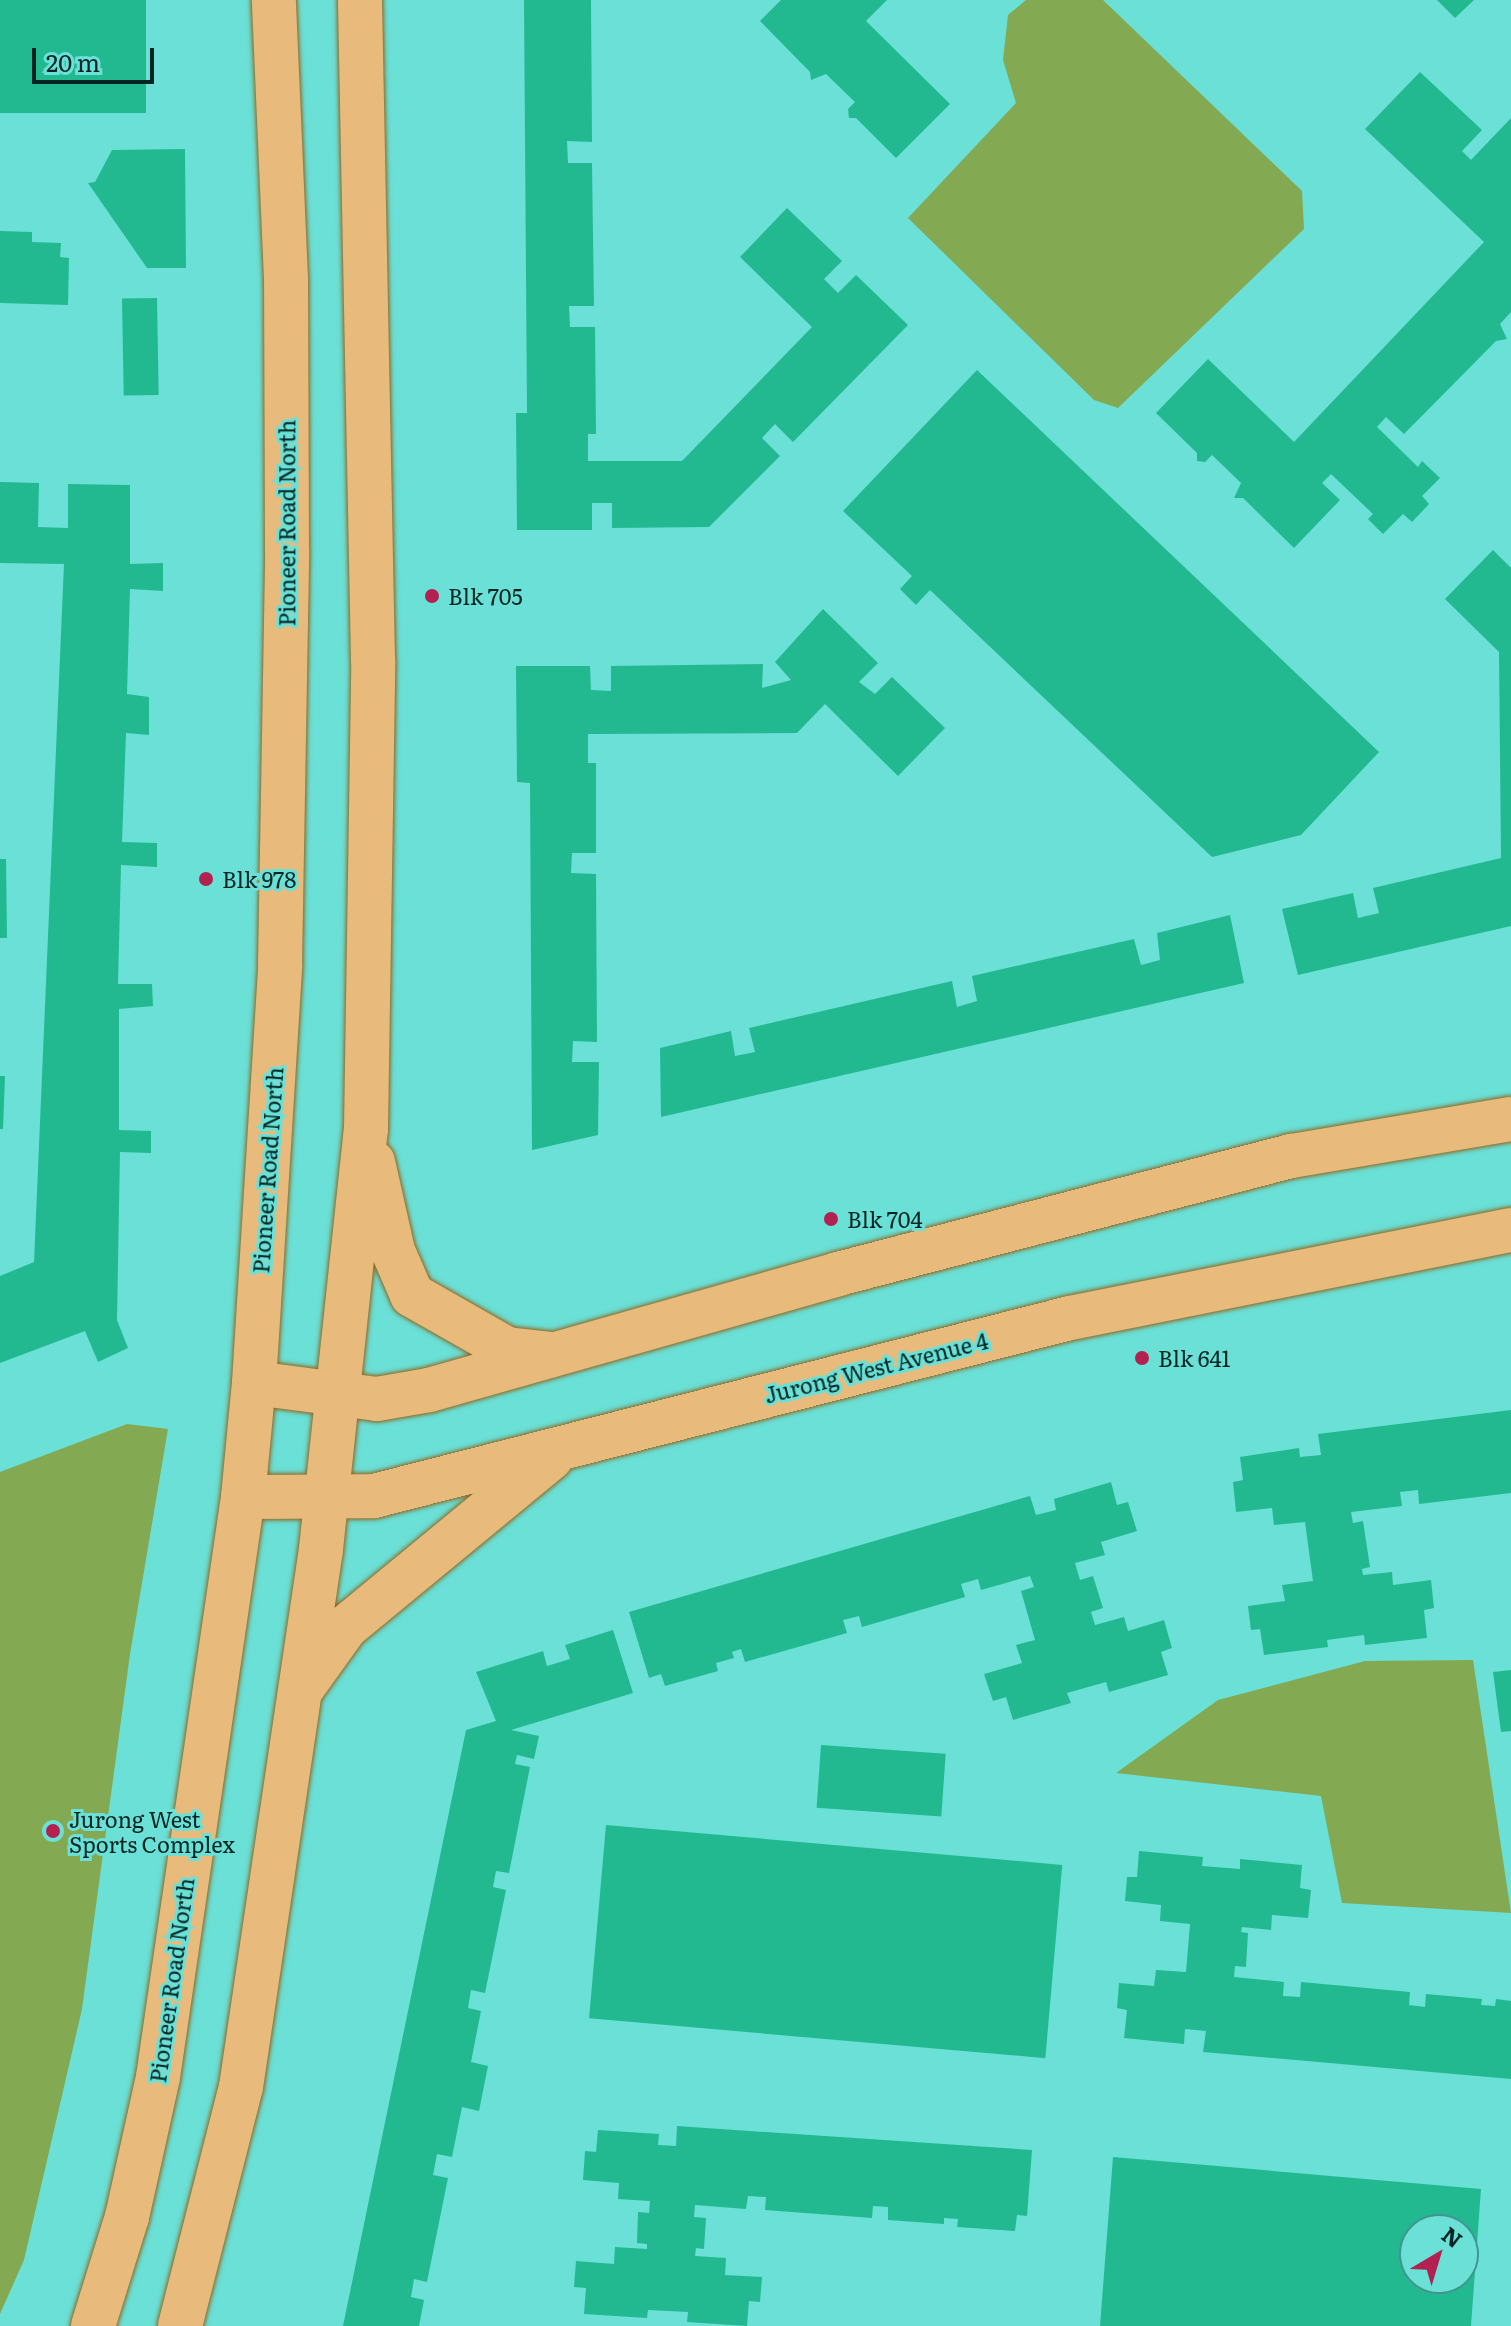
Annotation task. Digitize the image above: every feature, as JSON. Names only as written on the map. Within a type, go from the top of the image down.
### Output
[{"type":"main road","name":"Pioneer Road North","points":[[93,2326],[127,2217],[158,2077],[243,1497],[254,1383],[280,965],[286,583],[286,279],[274,0]]},
{"type":"main road","points":[[180,2326],[241,2087],[325,1496],[334,1393],[366,1129],[373,661],[360,0]]},
{"type":"main road","points":[[254,1383],[377,1399],[429,1390],[823,1278],[1292,1156],[1511,1119]]},
{"type":"main road","points":[[366,1129],[393,1251],[412,1295],[507,1349],[555,1355]]},
{"type":"main road","name":"Jurong West Avenue 4","points":[[243,1497],[374,1496],[1070,1318],[1511,1230]]},
{"type":"main road","points":[[298,1693],[346,1627],[562,1449]]},
{"type":"green space","points":[[1026,0],[1103,0],[1302,191],[1304,229],[1118,408],[1094,400],[908,218],[1016,103],[1003,60],[1008,15]]},
{"type":"green space","name":"Jurong West Sports Complex","points":[[127,1424],[168,1429],[130,1654],[82,2009],[24,2260],[0,2314],[0,1472]]},
{"type":"green space","points":[[1473,1660],[1511,1913],[1342,1903],[1321,1796],[1116,1773],[1218,1700],[1365,1661]]},
{"type":"building","points":[[0,0],[146,0],[146,113],[0,113]]},
{"type":"building","points":[[524,0],[591,0],[592,142],[567,141],[568,163],[592,163],[594,306],[569,306],[570,327],[595,327],[596,434],[588,434],[588,461],[682,461],[812,327],[740,257],[787,208],[842,261],[824,279],[838,293],[856,275],[908,325],[793,442],[775,424],[762,438],[780,456],[709,527],[612,528],[612,503],[592,503],[592,530],[517,530],[516,413],[527,413]]},
{"type":"building","points":[[781,0],[887,0],[866,21],[950,104],[896,158],[856,118],[849,118],[848,109],[855,102],[826,74],[811,80],[810,72],[760,21]]},
{"type":"building","points":[[1437,0],[1474,0],[1455,18]]},
{"type":"building","points":[[1420,72],[1482,130],[1462,151],[1471,160],[1511,118],[1511,312],[1500,324],[1507,339],[1496,341],[1404,434],[1386,417],[1377,427],[1418,467],[1422,461],[1440,478],[1422,496],[1429,504],[1412,522],[1403,514],[1383,534],[1368,519],[1373,514],[1331,474],[1322,483],[1340,500],[1294,548],[1243,498],[1234,498],[1241,483],[1212,455],[1205,462],[1197,461],[1197,453],[1156,413],[1208,359],[1294,442],[1484,242],[1365,129]]},
{"type":"building","points":[[185,149],[186,268],[147,268],[88,183],[95,182],[112,150]]},
{"type":"building","points":[[0,231],[32,232],[32,242],[61,243],[60,257],[69,258],[68,305],[0,303]]},
{"type":"building","points":[[157,298],[159,395],[124,396],[122,299]]},
{"type":"building","points":[[977,370],[1379,752],[1301,835],[1212,857],[930,590],[916,605],[900,589],[912,576],[843,511]]},
{"type":"building","points":[[0,482],[39,483],[38,527],[68,528],[68,484],[130,485],[130,564],[163,563],[163,591],[130,589],[127,694],[149,697],[149,735],[126,733],[122,842],[157,843],[157,867],[121,865],[118,984],[152,984],[153,1006],[119,1009],[119,1130],[151,1131],[151,1153],[120,1152],[117,1320],[128,1348],[98,1362],[85,1331],[0,1363],[0,1276],[34,1262],[64,564],[0,563]]},
{"type":"building","points":[[1493,550],[1511,568],[1511,926],[1298,975],[1282,909],[1353,893],[1358,918],[1379,913],[1373,888],[1501,858],[1499,652],[1445,599]]},
{"type":"building","points":[[823,609],[878,663],[859,682],[875,694],[892,677],[945,728],[898,776],[825,704],[797,733],[588,734],[588,763],[596,763],[596,853],[572,853],[571,873],[596,874],[597,1042],[573,1041],[572,1062],[599,1062],[598,1135],[532,1150],[530,783],[517,782],[516,666],[590,666],[591,690],[611,691],[611,666],[763,664],[762,688],[791,680],[775,662]]},
{"type":"building","points":[[0,859],[6,859],[7,938],[0,938]]},
{"type":"building","points":[[1230,915],[1244,983],[661,1117],[660,1048],[731,1031],[735,1056],[755,1052],[749,1028],[952,981],[957,1007],[977,1001],[972,976],[1134,939],[1141,965],[1160,960],[1157,933]]},
{"type":"building","points":[[0,1076],[5,1076],[3,1129],[0,1129]]},
{"type":"building","points":[[1511,1410],[1511,1493],[1419,1504],[1418,1490],[1400,1492],[1402,1506],[1351,1512],[1353,1523],[1363,1521],[1370,1567],[1362,1569],[1363,1575],[1392,1572],[1393,1585],[1431,1580],[1434,1608],[1424,1610],[1427,1638],[1365,1645],[1364,1635],[1327,1640],[1328,1647],[1264,1655],[1260,1629],[1251,1630],[1248,1606],[1285,1601],[1282,1585],[1313,1581],[1305,1522],[1274,1525],[1272,1508],[1236,1512],[1233,1482],[1243,1480],[1240,1457],[1299,1448],[1300,1457],[1321,1455],[1318,1434]]},
{"type":"building","points":[[1111,1482],[1117,1505],[1128,1502],[1137,1531],[1101,1542],[1105,1555],[1075,1563],[1080,1580],[1093,1576],[1103,1608],[1091,1612],[1095,1625],[1124,1617],[1128,1631],[1164,1620],[1172,1648],[1161,1652],[1168,1675],[1109,1692],[1106,1682],[1067,1693],[1071,1703],[1013,1720],[1006,1697],[993,1701],[984,1674],[1022,1663],[1016,1645],[1035,1640],[1021,1591],[1034,1587],[1030,1576],[981,1590],[978,1579],[961,1584],[965,1597],[862,1627],[859,1616],[843,1620],[847,1633],[745,1662],[741,1649],[732,1652],[734,1658],[716,1663],[718,1671],[665,1686],[661,1674],[649,1678],[629,1612],[1030,1496],[1036,1515],[1056,1510],[1054,1499]]},
{"type":"building","points":[[613,1630],[633,1693],[511,1730],[539,1736],[534,1759],[517,1755],[515,1764],[530,1767],[509,1873],[496,1871],[493,1887],[506,1890],[485,1993],[471,1990],[468,2008],[481,2011],[471,2062],[488,2066],[479,2111],[462,2107],[452,2157],[437,2154],[433,2175],[448,2178],[427,2282],[414,2279],[411,2297],[424,2300],[419,2326],[343,2326],[466,1730],[496,1721],[476,1672],[543,1651],[547,1666],[570,1659],[565,1645]]},
{"type":"building","points":[[1511,1670],[1511,1731],[1501,1732],[1493,1672]]},
{"type":"building","points":[[821,1745],[946,1754],[941,1817],[817,1808]]},
{"type":"building","points":[[606,1825],[1062,1865],[1045,2058],[589,2018]]},
{"type":"building","points":[[1139,1851],[1203,1857],[1202,1866],[1240,1869],[1240,1859],[1302,1865],[1300,1888],[1311,1890],[1308,1918],[1272,1915],[1271,1930],[1242,1927],[1241,1932],[1248,1933],[1246,1967],[1235,1966],[1234,1977],[1284,1982],[1283,1996],[1300,1997],[1301,1982],[1410,1992],[1409,2005],[1425,2007],[1426,1994],[1482,1999],[1481,2005],[1495,2006],[1496,1999],[1511,2001],[1511,2079],[1203,2052],[1206,2031],[1185,2029],[1184,2044],[1124,2038],[1127,2010],[1117,2008],[1119,1983],[1154,1986],[1156,1970],[1186,1972],[1190,1924],[1160,1921],[1161,1905],[1125,1901],[1127,1877],[1137,1877]]},
{"type":"building","points":[[677,2126],[1032,2150],[1027,2216],[1017,2215],[1015,2231],[957,2227],[958,2219],[944,2218],[944,2224],[888,2220],[888,2207],[873,2206],[872,2218],[765,2210],[766,2197],[748,2196],[746,2209],[695,2205],[694,2217],[706,2218],[704,2249],[696,2248],[695,2256],[726,2258],[725,2275],[762,2277],[760,2302],[749,2301],[747,2326],[687,2322],[688,2312],[648,2310],[647,2318],[584,2314],[586,2288],[574,2287],[576,2261],[614,2264],[615,2247],[647,2249],[647,2244],[637,2243],[638,2212],[649,2213],[650,2201],[618,2199],[619,2183],[583,2180],[585,2151],[596,2152],[598,2130],[659,2134],[658,2145],[676,2146]]},
{"type":"building","points":[[1113,2157],[1481,2189],[1479,2216],[1399,2214],[1399,2294],[1473,2294],[1471,2326],[1100,2326]]},
{"type":"place","name":"Blk 705","points":[[432,596]]},
{"type":"place","name":"Blk 978","points":[[206,879]]},
{"type":"place","name":"Blk 704","points":[[831,1219]]},
{"type":"place","name":"Blk 641","points":[[1142,1358]]},
{"type":"place","name":"Jurong West Sports Complex","points":[[53,1831]]}]
